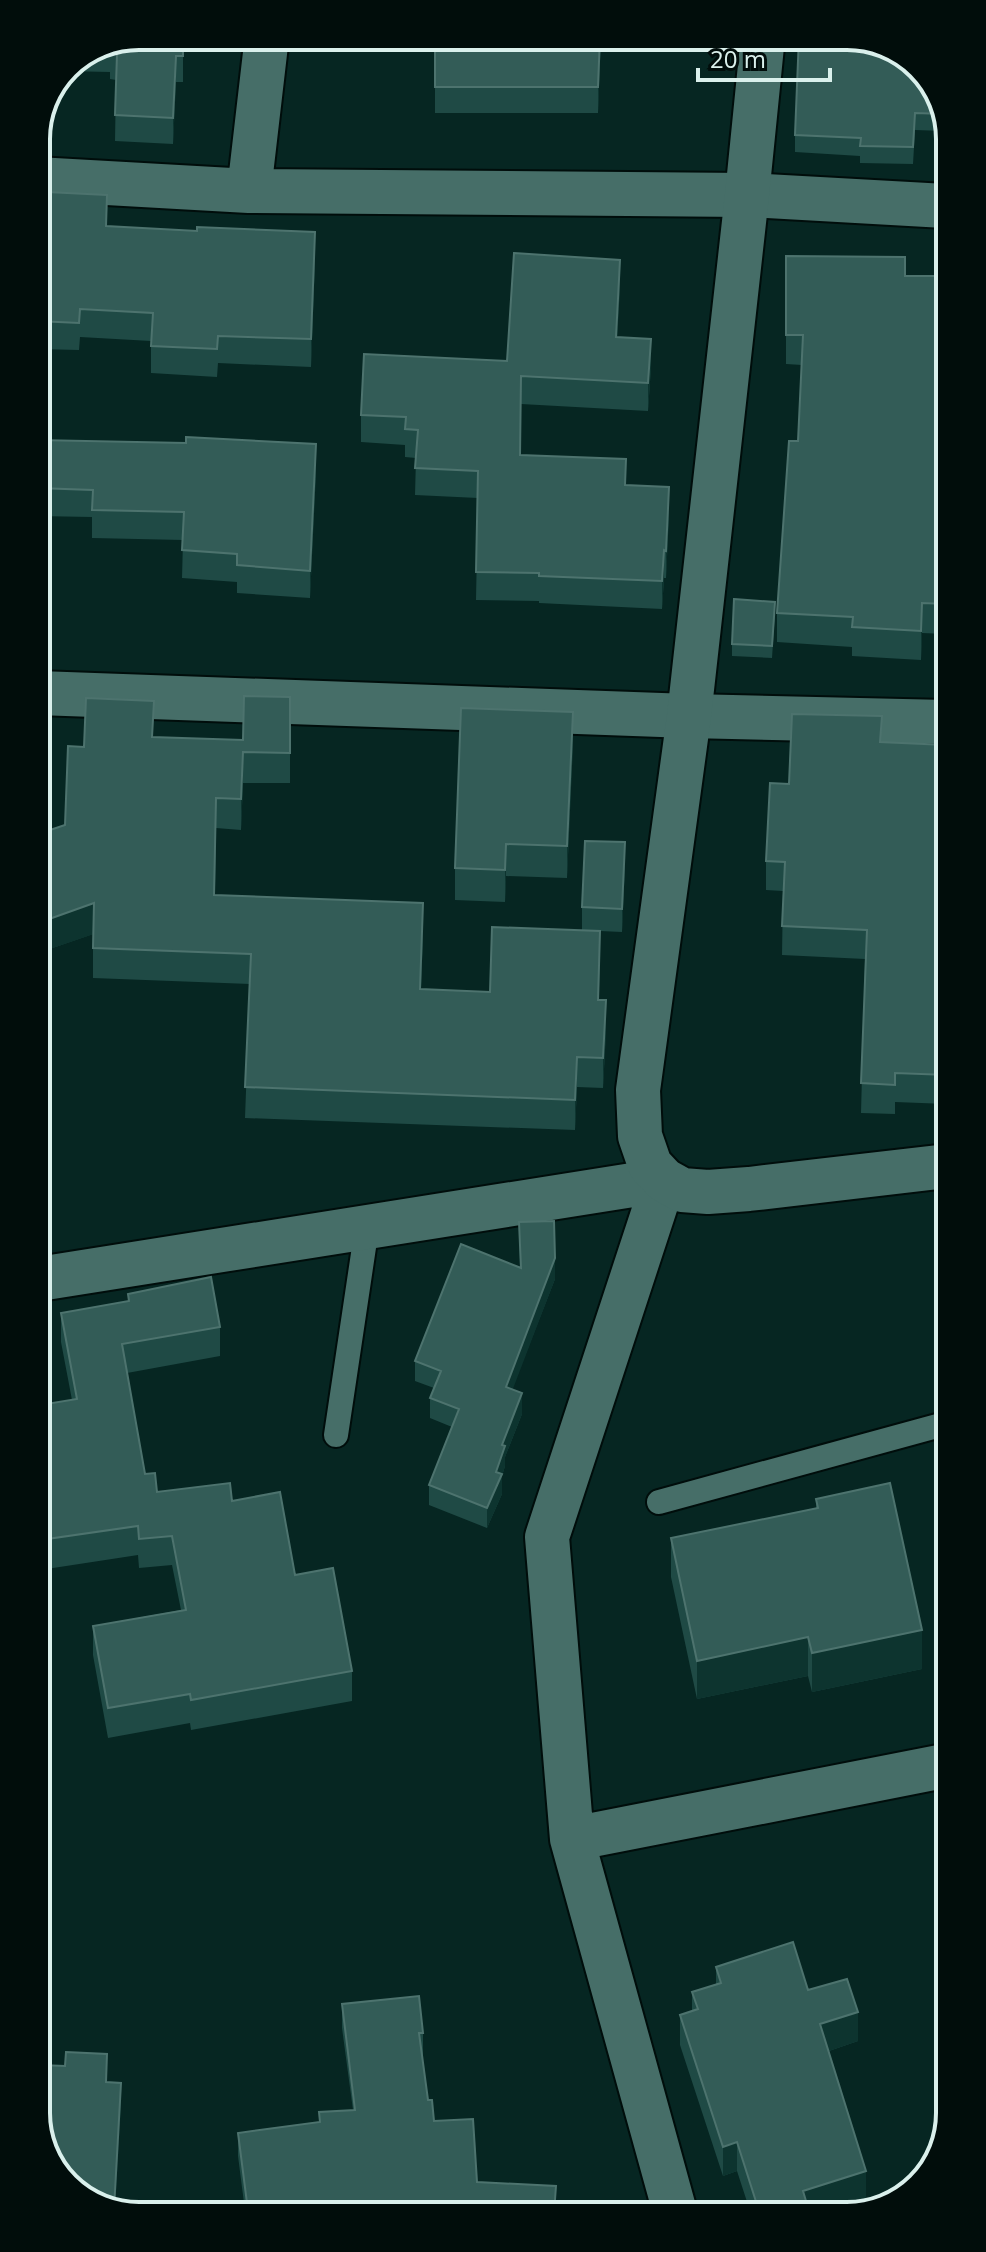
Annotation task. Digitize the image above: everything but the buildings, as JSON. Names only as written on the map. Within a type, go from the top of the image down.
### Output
[{"type":"street","points":[[249,191],[265,50]]},
{"type":"street","points":[[762,50],[689,716],[638,1090],[640,1136],[650,1165],[664,1180],[682,1190],[708,1192],[936,1167]]},
{"type":"street","points":[[50,180],[249,191],[747,195],[936,206]]},
{"type":"street","points":[[50,693],[936,722]]},
{"type":"street","points":[[50,1277],[664,1180]]},
{"type":"street","points":[[664,1180],[547,1537],[572,1839],[672,2202]]},
{"type":"street","points":[[572,1839],[936,1768]]},
{"type":"lane","points":[[336,1435],[367,1227]]},
{"type":"lane","points":[[659,1502],[936,1426]]}]
